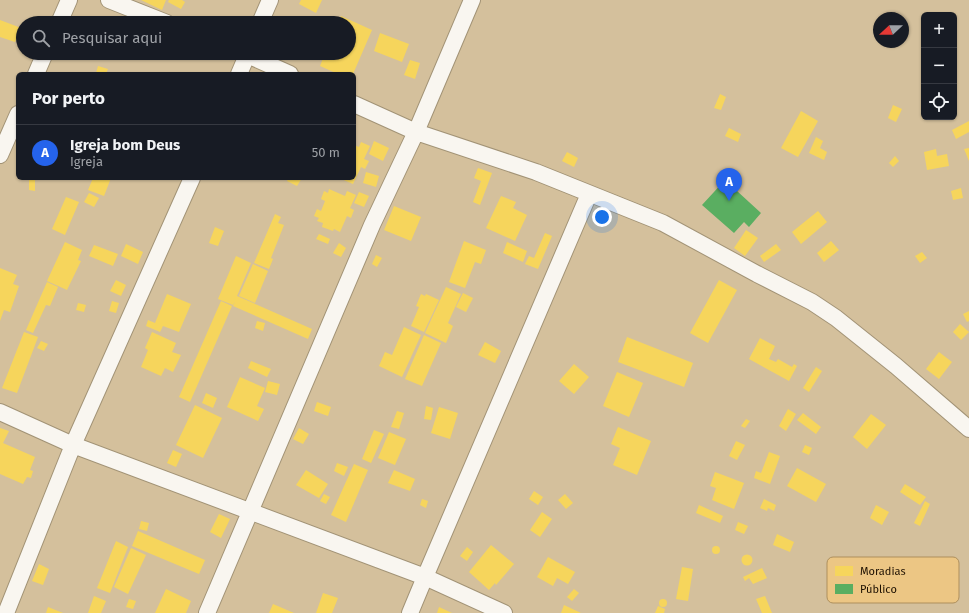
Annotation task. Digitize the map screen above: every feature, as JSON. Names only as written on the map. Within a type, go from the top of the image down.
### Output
[{"type":"street","points":[[62,16],[69,0]]},
{"type":"street","points":[[109,0],[149,16]]},
{"type":"street","points":[[263,16],[270,0]]},
{"type":"street","points":[[207,613],[372,225],[416,132],[472,0]]},
{"type":"street","points":[[37,72],[42,60]]},
{"type":"street","points":[[240,72],[244,60]]},
{"type":"street","points":[[259,60],[286,72]]},
{"type":"street","points":[[356,105],[416,132],[536,172],[662,223],[812,302],[836,318],[890,361],[969,429]]},
{"type":"street","points":[[0,154],[16,118]]},
{"type":"street","points":[[6,613],[73,445],[191,180]]},
{"type":"street","points":[[410,613],[589,194]]},
{"type":"street","points":[[0,412],[73,445],[425,577],[504,613]]},
{"type":"building: Moradias","points":[[141,0],[166,0],[162,10]]},
{"type":"building: Moradias","points":[[169,0],[182,0],[185,2],[181,9],[168,2]]},
{"type":"building: Moradias","points":[[301,0],[322,0],[316,13],[299,4]]},
{"type":"building: Moradias","points":[[0,20],[16,26],[15,42],[0,37]]},
{"type":"building: Moradias","points":[[356,23],[372,30],[354,72],[334,72],[320,66],[322,60],[356,60]]},
{"type":"building: Moradias","points":[[380,33],[409,44],[402,62],[374,51]]},
{"type":"building: Moradias","points":[[410,60],[420,63],[415,79],[404,75]]},
{"type":"building: Moradias","points":[[98,66],[108,69],[107,72],[96,72]]},
{"type":"building: Moradias","points":[[720,94],[726,97],[721,110],[714,108]]},
{"type":"building: Moradias","points":[[893,105],[902,109],[896,122],[888,118]]},
{"type":"building: Moradias","points":[[801,111],[818,121],[798,157],[781,148]]},
{"type":"building: Moradias","points":[[969,121],[969,132],[956,139],[952,130]]},
{"type":"building: Moradias","points":[[729,128],[741,134],[738,142],[725,136]]},
{"type":"building: Moradias","points":[[816,137],[823,141],[820,148],[827,152],[824,160],[809,153]]},
{"type":"building: Moradias","points":[[374,141],[389,148],[383,161],[369,154]]},
{"type":"building: Moradias","points":[[361,142],[370,146],[364,159],[369,161],[365,169],[361,167],[356,178],[356,146],[359,147]]},
{"type":"building: Moradias","points":[[969,148],[969,161],[964,149]]},
{"type":"building: Moradias","points":[[936,149],[937,156],[947,154],[949,166],[927,170],[924,152]]},
{"type":"building: Moradias","points":[[567,152],[578,158],[574,167],[562,161]]},
{"type":"building: Moradias","points":[[895,156],[899,161],[893,167],[889,163]]},
{"type":"building: Moradias","points":[[478,168],[492,173],[480,205],[473,202],[481,181],[474,178]]},
{"type":"building: Moradias","points":[[366,172],[379,176],[376,187],[363,183]]},
{"type":"building: Moradias","points":[[29,180],[35,180],[35,191],[29,190]]},
{"type":"building: Moradias","points":[[92,180],[110,180],[104,196],[88,190]]},
{"type":"building: Moradias","points":[[287,180],[301,180],[297,186]]},
{"type":"building: Moradias","points":[[344,180],[355,180],[353,184]]},
{"type":"building: Moradias","points":[[961,188],[963,198],[953,200],[951,191]]},
{"type":"building: Moradias","points":[[329,189],[345,196],[347,191],[356,195],[350,208],[354,210],[351,218],[347,216],[340,232],[334,229],[333,231],[322,227],[323,223],[317,221],[319,218],[314,216],[317,209],[321,211],[325,201],[321,199],[324,191],[328,193]]},
{"type":"building: Moradias","points":[[359,192],[369,196],[364,207],[354,203]]},
{"type":"building: Moradias","points":[[89,193],[99,198],[94,207],[84,202]]},
{"type":"building: Moradias","points":[[501,196],[516,202],[513,208],[527,215],[515,241],[486,228]]},
{"type":"building: Moradias","points":[[66,197],[79,202],[65,235],[52,229]]},
{"type":"building: Moradias","points":[[394,206],[421,217],[411,241],[384,230]]},
{"type":"building: Moradias","points":[[818,211],[827,222],[801,244],[792,232]]},
{"type":"building: Moradias","points":[[275,214],[281,217],[278,223],[284,225],[271,258],[273,259],[269,269],[254,263]]},
{"type":"building: Moradias","points":[[215,227],[224,231],[218,246],[209,243]]},
{"type":"building: Moradias","points":[[746,230],[758,238],[745,256],[734,248]]},
{"type":"building: Moradias","points":[[545,233],[552,236],[538,269],[525,264],[529,256],[534,258]]},
{"type":"building: Moradias","points":[[319,234],[330,239],[328,244],[316,239]]},
{"type":"building: Moradias","points":[[464,241],[486,250],[481,264],[475,262],[465,288],[449,282]]},
{"type":"building: Moradias","points":[[831,241],[839,250],[824,262],[817,253]]},
{"type":"building: Moradias","points":[[65,242],[82,250],[78,260],[81,261],[67,290],[47,281]]},
{"type":"building: Moradias","points":[[507,242],[527,251],[523,262],[503,253]]},
{"type":"building: Moradias","points":[[339,243],[346,248],[341,257],[333,253]]},
{"type":"building: Moradias","points":[[126,244],[143,252],[138,264],[121,256]]},
{"type":"building: Moradias","points":[[776,244],[781,250],[764,262],[760,256]]},
{"type":"building: Moradias","points":[[94,245],[118,254],[113,266],[89,256]]},
{"type":"building: Moradias","points":[[922,252],[927,258],[920,263],[915,256]]},
{"type":"building: Moradias","points":[[376,255],[382,258],[377,267],[372,264]]},
{"type":"building: Moradias","points":[[236,256],[251,263],[237,296],[312,329],[308,339],[233,306],[235,302],[233,305],[218,299]]},
{"type":"building: Moradias","points":[[253,264],[268,271],[255,303],[239,296]]},
{"type":"building: Moradias","points":[[0,268],[17,275],[13,284],[19,286],[10,312],[4,310],[0,321]]},
{"type":"building: Moradias","points":[[116,280],[126,285],[121,296],[110,291]]},
{"type":"building: Moradias","points":[[719,280],[737,290],[708,343],[690,333]]},
{"type":"building: Moradias","points":[[47,282],[58,287],[50,306],[46,305],[33,333],[26,330]]},
{"type":"building: Moradias","points":[[446,287],[461,294],[448,323],[453,326],[446,343],[425,333]]},
{"type":"building: Moradias","points":[[463,293],[473,298],[466,312],[456,307]]},
{"type":"building: Moradias","points":[[167,294],[191,304],[179,332],[163,326],[160,332],[146,326],[148,320],[155,323]]},
{"type":"building: Moradias","points":[[421,294],[425,296],[426,294],[439,300],[424,332],[411,326],[419,307],[416,306]]},
{"type":"building: Moradias","points":[[112,301],[119,303],[116,313],[109,311]]},
{"type":"building: Moradias","points":[[221,301],[232,306],[190,402],[179,397]]},
{"type":"building: Moradias","points":[[78,303],[86,305],[84,312],[76,310]]},
{"type":"building: Moradias","points":[[969,311],[969,321],[967,322],[963,314]]},
{"type":"building: Moradias","points":[[257,321],[265,323],[263,331],[255,328]]},
{"type":"building: Moradias","points":[[960,324],[969,332],[961,340],[953,332]]},
{"type":"building: Moradias","points":[[404,327],[421,335],[402,377],[379,366],[385,352],[392,355]]},
{"type":"building: Moradias","points":[[24,332],[38,337],[17,393],[2,388]]},
{"type":"building: Moradias","points":[[152,332],[176,343],[172,352],[181,355],[173,372],[165,368],[161,376],[141,367],[148,350],[145,348]]},
{"type":"building: Moradias","points":[[424,335],[441,343],[422,386],[405,379]]},
{"type":"building: Moradias","points":[[627,337],[693,363],[684,387],[618,362]]},
{"type":"building: Moradias","points":[[760,338],[775,346],[769,359],[776,362],[778,359],[792,367],[794,364],[797,366],[789,381],[749,359]]},
{"type":"building: Moradias","points":[[41,341],[48,344],[44,351],[37,348]]},
{"type":"building: Moradias","points":[[485,342],[501,351],[495,363],[478,355]]},
{"type":"building: Moradias","points":[[939,352],[952,362],[939,379],[926,369]]},
{"type":"building: Moradias","points":[[251,361],[271,369],[267,377],[248,368]]},
{"type":"building: Moradias","points":[[574,364],[589,377],[574,394],[559,381]]},
{"type":"building: Moradias","points":[[816,367],[822,371],[809,392],[803,388]]},
{"type":"building: Moradias","points":[[617,372],[643,383],[629,417],[603,406]]},
{"type":"building: Moradias","points":[[240,377],[265,388],[257,406],[264,409],[258,421],[227,407]]},
{"type":"building: Moradias","points":[[268,381],[280,384],[277,395],[265,392]]},
{"type":"building: Moradias","points":[[206,393],[217,398],[213,408],[202,403]]},
{"type":"building: Moradias","points":[[317,402],[331,407],[328,416],[314,411]]},
{"type":"building: Moradias","points":[[195,405],[222,418],[203,458],[176,445]]},
{"type":"building: Moradias","points":[[426,406],[433,408],[431,420],[424,419]]},
{"type":"building: Moradias","points":[[439,407],[458,413],[450,439],[431,433]]},
{"type":"building: Moradias","points":[[788,409],[796,414],[786,431],[779,426]]},
{"type":"building: Moradias","points":[[397,411],[404,413],[399,429],[391,427]]},
{"type":"building: Moradias","points":[[803,413],[821,427],[816,434],[797,420]]},
{"type":"building: Moradias","points":[[871,414],[886,425],[867,449],[853,437]]},
{"type":"building: Moradias","points":[[746,419],[750,421],[745,428],[741,426]]},
{"type":"building: Moradias","points":[[618,427],[651,441],[637,475],[613,465],[620,448],[611,444]]},
{"type":"building: Moradias","points":[[0,428],[9,431],[3,443],[35,457],[30,470],[33,471],[31,478],[27,477],[23,484],[0,474]]},
{"type":"building: Moradias","points":[[299,428],[309,434],[303,444],[293,439]]},
{"type":"building: Moradias","points":[[374,430],[384,434],[371,463],[362,459]]},
{"type":"building: Moradias","points":[[389,432],[406,439],[395,465],[378,458]]},
{"type":"building: Moradias","points":[[736,441],[745,445],[737,460],[729,456]]},
{"type":"building: Moradias","points":[[805,445],[812,448],[809,455],[802,452]]},
{"type":"building: Moradias","points":[[173,450],[182,454],[176,467],[167,463]]},
{"type":"building: Moradias","points":[[769,452],[780,456],[770,484],[754,478],[756,471],[761,473]]},
{"type":"building: Moradias","points":[[337,463],[348,467],[344,476],[334,471]]},
{"type":"building: Moradias","points":[[354,464],[368,470],[346,522],[331,515]]},
{"type":"building: Moradias","points":[[797,468],[826,484],[816,502],[787,486]]},
{"type":"building: Moradias","points":[[306,470],[328,484],[319,498],[296,485]]},
{"type":"building: Moradias","points":[[394,470],[415,479],[410,491],[388,483]]},
{"type":"building: Moradias","points":[[715,472],[744,483],[734,509],[712,500],[716,488],[710,486]]},
{"type":"building: Moradias","points":[[905,484],[926,497],[920,505],[900,492]]},
{"type":"building: Moradias","points":[[534,491],[543,497],[538,505],[529,499]]},
{"type":"building: Moradias","points":[[324,494],[330,497],[326,504],[320,501]]},
{"type":"building: Moradias","points":[[565,494],[573,503],[566,509],[558,500]]},
{"type":"building: Moradias","points":[[422,499],[428,501],[426,508],[420,505]]},
{"type":"building: Moradias","points":[[764,499],[776,505],[774,511],[768,508],[767,511],[760,508]]},
{"type":"building: Moradias","points":[[925,501],[930,504],[920,526],[914,523]]},
{"type":"building: Moradias","points":[[699,505],[723,516],[720,523],[696,513]]},
{"type":"building: Moradias","points":[[876,505],[889,512],[882,525],[870,518]]},
{"type":"building: Moradias","points":[[542,512],[552,519],[540,537],[530,530]]},
{"type":"building: Moradias","points":[[219,514],[230,519],[221,538],[210,532]]},
{"type":"building: Moradias","points":[[141,521],[149,523],[147,531],[139,529]]},
{"type":"building: Moradias","points":[[738,522],[748,526],[744,534],[735,530]]},
{"type":"building: Moradias","points":[[138,531],[205,560],[199,574],[132,546]]},
{"type":"building: Moradias","points":[[777,534],[794,542],[790,552],[773,545]]},
{"type":"building: Moradias","points":[[116,541],[128,547],[110,593],[97,588]]},
{"type":"building: Moradias","points":[[491,545],[514,564],[496,585],[495,583],[489,590],[469,572]]},
{"type":"building: Moradias","points":[[714,546],[718,546],[720,550],[718,554],[714,554],[712,552],[712,548]]},
{"type":"building: Moradias","points":[[467,547],[473,552],[467,561],[460,556]]},
{"type":"building: Moradias","points":[[131,548],[146,555],[128,594],[114,587]]},
{"type":"building: Moradias","points":[[747,554],[751,556],[753,560],[751,564],[747,566],[743,564],[741,560],[743,556]]},
{"type":"building: Moradias","points":[[548,557],[575,572],[568,584],[557,578],[553,586],[537,577]]},
{"type":"building: Moradias","points":[[39,564],[49,569],[43,585],[32,581]]},
{"type":"building: Moradias","points":[[682,567],[693,569],[688,601],[676,599]]},
{"type":"building: Moradias","points":[[762,568],[767,578],[753,584],[749,578],[745,581],[743,577]]},
{"type":"building: Moradias","points":[[166,589],[191,601],[186,613],[155,613]]},
{"type":"building: Moradias","points":[[574,589],[579,593],[572,601],[567,597]]},
{"type":"building: Moradias","points":[[323,593],[338,598],[332,613],[316,613]]},
{"type":"building: Moradias","points":[[94,596],[106,601],[101,613],[88,613]]},
{"type":"building: Moradias","points":[[765,596],[772,613],[762,613],[756,599]]},
{"type":"building: Moradias","points":[[129,599],[136,601],[133,609],[126,607]]},
{"type":"building: Moradias","points":[[663,599],[666,600],[666,606],[663,607],[660,606],[659,603],[660,600]]},
{"type":"building: Moradias","points":[[273,604],[294,613],[269,613]]},
{"type":"building: Moradias","points":[[564,605],[581,613],[561,613]]},
{"type":"building: Moradias","points":[[658,606],[665,609],[664,613],[655,613]]},
{"type":"building: Moradias","points":[[48,607],[63,613],[46,613]]},
{"type":"building: Moradias","points":[[439,607],[452,613],[437,613]]},
{"type":"building: Público","points":[[725,180],[761,213],[749,227],[744,222],[734,233],[702,205]]},
{"type":"place","name":"Igreja bom Deus","points":[[729,201]]}]
